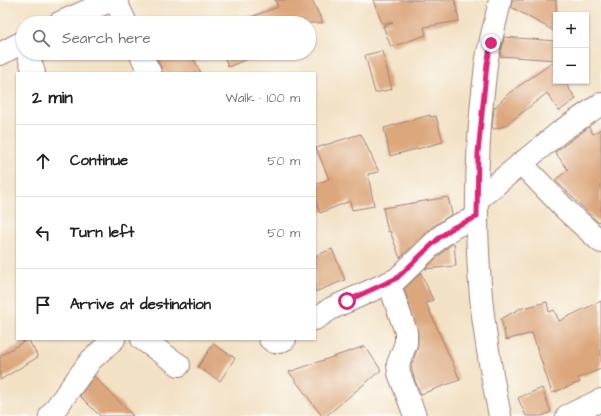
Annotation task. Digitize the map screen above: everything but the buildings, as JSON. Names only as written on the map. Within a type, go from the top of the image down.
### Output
[{"type":"street","points":[[75,16],[113,0],[122,16]]},
{"type":"street","points":[[500,0],[487,64],[478,153],[477,208],[480,283],[487,348],[500,416]]},
{"type":"street","points":[[0,54],[16,46]]},
{"type":"street","points":[[30,60],[34,72]]},
{"type":"street","points":[[144,60],[150,72]]},
{"type":"street","points":[[316,318],[332,308],[397,278],[440,237],[477,208],[521,163],[561,130],[601,104]]},
{"type":"street","points":[[521,163],[565,209],[601,242]]},
{"type":"street","points":[[389,283],[406,332],[406,343],[398,364],[399,373],[415,416]]},
{"type":"street","points":[[57,413],[91,360],[113,340]]},
{"type":"street","points":[[143,340],[179,365]]},
{"type":"street","points":[[271,340],[274,342],[283,340]]},
{"type":"street","points":[[567,416],[601,400]]},
{"type":"route","points":[[347,301],[397,278],[440,237],[454,227],[477,217],[478,153],[487,64],[491,43]]}]
